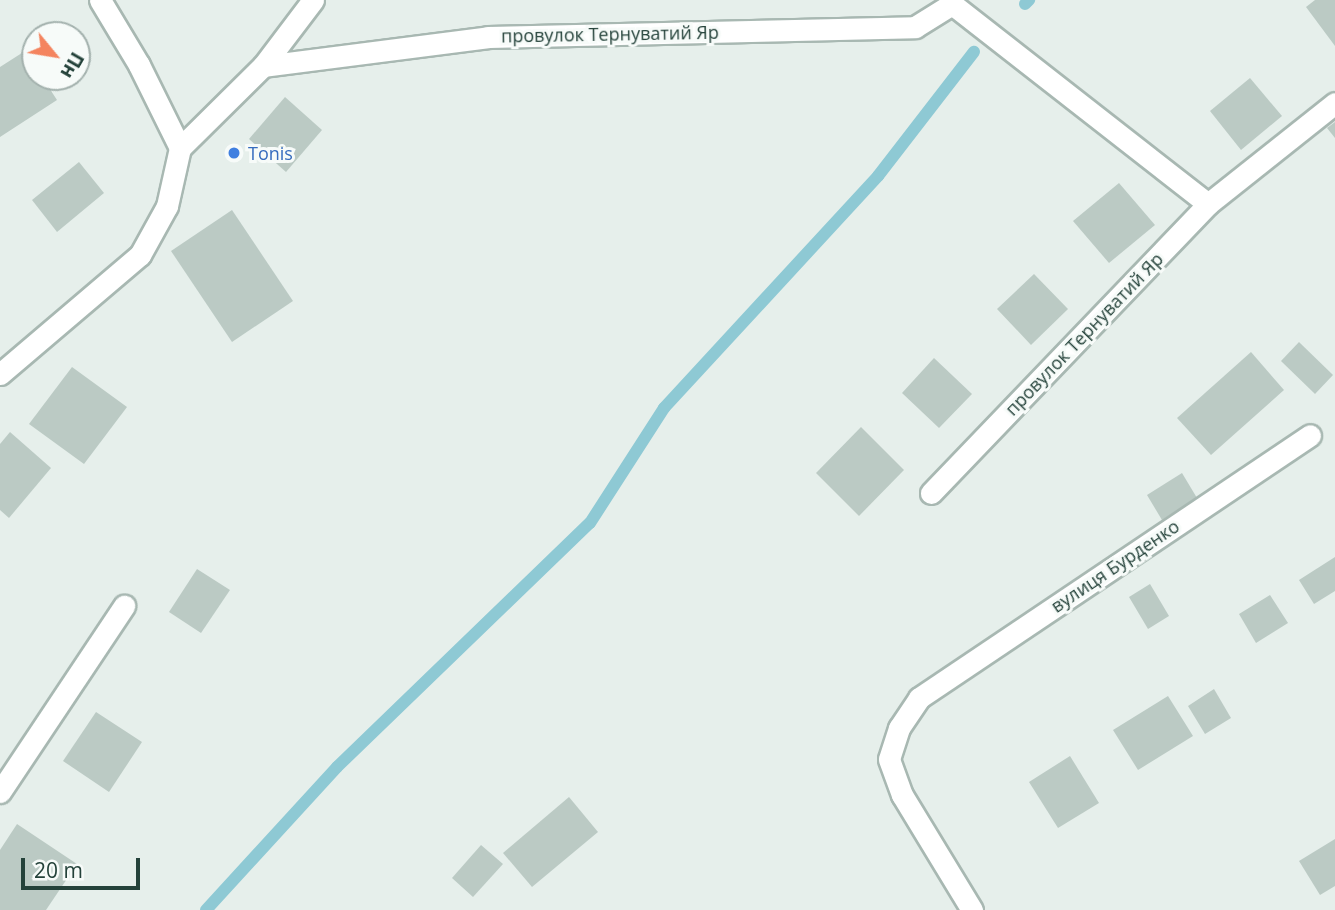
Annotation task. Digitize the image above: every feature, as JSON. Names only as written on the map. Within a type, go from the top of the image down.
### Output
[{"type":"street","points":[[100,0],[139,65],[180,148]]},
{"type":"street","points":[[0,374],[140,255],[167,206],[180,148],[262,66],[313,0]]},
{"type":"street","name":"провулок Тернуватий Яр","points":[[262,66],[488,37],[915,27],[954,2],[1208,204]]},
{"type":"street","name":"провулок Тернуватий Яр","points":[[931,494],[1208,204],[1335,103]]},
{"type":"street","name":"вулиця Бурденко","points":[[972,910],[902,794],[889,759],[899,727],[919,698],[1310,435]]},
{"type":"street","points":[[0,792],[124,606]]},
{"type":"building","points":[[1315,0],[1335,0],[1335,46],[1306,7]]},
{"type":"building","points":[[21,54],[21,91],[51,91],[57,100],[0,137],[0,67]]},
{"type":"building","points":[[1250,78],[1282,116],[1241,150],[1210,111]]},
{"type":"building","points":[[285,97],[322,130],[286,172],[249,139]]},
{"type":"building","points":[[1335,122],[1335,138],[1327,128]]},
{"type":"building","points":[[79,162],[104,193],[57,232],[32,200]]},
{"type":"building","points":[[1119,183],[1155,225],[1109,263],[1073,221]]},
{"type":"building","points":[[232,210],[293,301],[232,342],[171,251]]},
{"type":"building","points":[[1034,274],[1068,309],[1031,345],[997,309]]},
{"type":"building","points":[[1299,342],[1333,375],[1315,394],[1281,361]]},
{"type":"building","points":[[1251,352],[1284,390],[1211,455],[1177,418]]},
{"type":"building","points":[[934,358],[972,394],[939,428],[902,393]]},
{"type":"building","points":[[72,367],[127,407],[84,464],[29,424]]},
{"type":"building","points":[[861,427],[904,470],[859,516],[816,473]]},
{"type":"building","points":[[10,432],[51,468],[9,518],[0,510],[0,444]]},
{"type":"building","points":[[1182,473],[1197,498],[1162,520],[1147,495]]},
{"type":"building","points":[[1335,557],[1335,591],[1314,604],[1299,580]]},
{"type":"building","points":[[197,569],[230,590],[201,633],[169,612]]},
{"type":"building","points":[[1150,584],[1169,616],[1148,629],[1129,597]]},
{"type":"building","points":[[1270,595],[1288,623],[1256,643],[1239,614]]},
{"type":"building","points":[[1214,689],[1231,718],[1205,734],[1188,706]]},
{"type":"building","points":[[1168,696],[1193,736],[1138,770],[1113,730]]},
{"type":"building","points":[[96,712],[142,742],[109,792],[63,761]]},
{"type":"building","points":[[1070,756],[1099,803],[1058,828],[1029,782]]},
{"type":"building","points":[[569,797],[598,832],[532,887],[503,853]]},
{"type":"building","points":[[17,824],[77,864],[46,910],[0,910],[0,850]]},
{"type":"building","points":[[1335,839],[1335,886],[1320,895],[1299,861]]},
{"type":"building","points":[[481,845],[503,864],[473,897],[452,878]]},
{"type":"waterway","points":[[1025,4],[1029,0]]},
{"type":"waterway","points":[[206,910],[337,767],[590,523],[664,408],[878,176],[974,52]]},
{"type":"place","name":"Tonis","points":[[234,153]]}]
